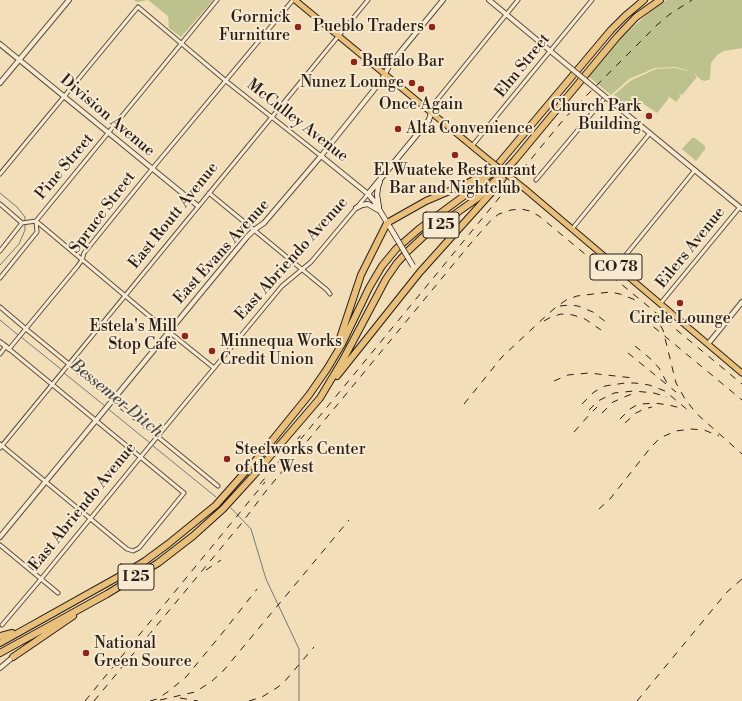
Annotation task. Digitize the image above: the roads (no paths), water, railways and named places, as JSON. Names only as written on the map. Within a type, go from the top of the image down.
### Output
[{"type":"highway","name":"I 25","points":[[0,643],[145,561],[203,516],[231,489],[302,405],[327,369],[342,344],[369,288],[382,266],[396,249],[419,229],[472,190],[490,174],[611,30],[644,0]]},
{"type":"highway","name":"I 25","points":[[0,653],[126,584],[164,559],[194,536],[209,522],[246,485],[320,398],[344,358],[386,279],[408,250],[424,236],[479,197],[514,162],[617,37],[636,17],[660,0]]},
{"type":"highway","points":[[327,369],[342,334],[361,275],[387,223],[426,201],[468,183],[489,169],[509,151]]},
{"type":"highway","points":[[320,398],[420,272],[500,183],[514,162]]},
{"type":"highway","points":[[13,657],[107,594]]},
{"type":"highway","points":[[0,636],[14,633],[32,625]]},
{"type":"main road","name":"CO 78","points":[[294,0],[525,189],[742,373]]},
{"type":"main road","name":"East Abriendo Avenue","points":[[368,194],[429,120],[431,113]]},
{"type":"main road","points":[[381,178],[377,195],[381,212]]},
{"type":"main road","name":"McCulley Avenue","points":[[368,194],[381,212],[413,266],[420,272]]},
{"type":"main road","points":[[356,208],[368,204],[381,212]]},
{"type":"street","points":[[0,83],[69,0]]},
{"type":"street","name":"Pine Street","points":[[0,278],[37,232],[36,221],[217,0]]},
{"type":"street","name":"Spruce Street","points":[[0,354],[22,334],[77,267],[82,260],[84,253],[152,169],[294,0]]},
{"type":"street","name":"East Routt Avenue","points":[[1,446],[368,0]]},
{"type":"street","name":"East Evans Avenue","points":[[0,537],[247,237],[264,223],[321,156],[381,81],[388,68],[443,0]]},
{"type":"street","points":[[489,0],[741,208]]},
{"type":"street","name":"East Abriendo Avenue","points":[[431,113],[432,105],[518,0]]},
{"type":"street","name":"Elm Street","points":[[472,146],[592,0]]},
{"type":"street","name":"McCulley Avenue","points":[[64,96],[138,7],[226,81],[368,194]]},
{"type":"street","name":"Division Avenue","points":[[0,44],[198,206]]},
{"type":"street","points":[[0,174],[64,96]]},
{"type":"street","points":[[536,180],[603,100]]},
{"type":"street","points":[[572,230],[650,133]]},
{"type":"street","points":[[616,267],[695,170]]},
{"type":"street","points":[[209,193],[330,294]]},
{"type":"street","name":"East Abriendo Avenue","points":[[2,625],[282,286],[311,262],[368,194]]},
{"type":"street","points":[[0,204],[22,223]]},
{"type":"street","name":"Eilers Avenue","points":[[660,304],[741,208]]},
{"type":"street","points":[[0,251],[22,223],[36,221],[168,332],[214,368]]},
{"type":"street","points":[[708,344],[742,302]]},
{"type":"street","points":[[0,307],[218,486]]},
{"type":"street","points":[[0,342],[184,494],[139,548],[133,551],[127,549],[46,481],[1,446]]},
{"type":"street","points":[[0,545],[58,593]]},
{"type":"street","points":[[0,668],[13,657]]},
{"type":"waterway","name":"Bessemer Ditch","points":[[0,193],[17,207],[25,217],[25,230],[19,244],[0,265]]},
{"type":"waterway","name":"Bessemer Ditch","points":[[0,320],[18,335]]},
{"type":"waterway","name":"Bessemer Ditch","points":[[21,337],[62,370]]},
{"type":"waterway","name":"Bessemer Ditch","points":[[64,373],[105,406]]},
{"type":"waterway","name":"Bessemer Ditch","points":[[107,408],[150,443]]},
{"type":"waterway","name":"Bessemer Ditch","points":[[152,445],[216,497]]},
{"type":"waterway","name":"Bessemer Ditch","points":[[231,508],[251,529],[266,579],[299,649],[299,701]]},
{"type":"railway","points":[[300,440],[564,119],[657,25],[670,14],[692,0]]},
{"type":"railway","points":[[94,701],[471,243],[492,219],[499,214],[511,210],[521,209],[530,211],[539,216],[742,384]]},
{"type":"railway","points":[[464,404],[502,357],[548,314],[566,300],[577,296],[610,292],[638,301]]},
{"type":"railway","points":[[560,306],[578,306],[593,312],[607,323]]},
{"type":"railway","points":[[632,309],[742,400]]},
{"type":"railway","points":[[544,321],[561,314],[573,315],[585,319],[601,330]]},
{"type":"railway","points":[[653,314],[663,330],[676,383],[685,399],[697,414],[742,454]]},
{"type":"railway","points":[[635,346],[659,368],[667,383]]},
{"type":"railway","points":[[628,353],[676,392]]},
{"type":"railway","points":[[554,381],[568,375],[589,373],[633,378]]},
{"type":"railway","points":[[582,404],[594,392],[605,386],[635,383],[649,385],[665,391],[690,412]]},
{"type":"railway","points":[[589,410],[598,401],[614,393],[634,391],[654,393],[667,397]]},
{"type":"railway","points":[[602,413],[613,402],[634,394]]},
{"type":"railway","points":[[620,419],[630,409],[642,404],[654,403],[684,409]]},
{"type":"railway","points":[[574,432],[597,407]]},
{"type":"railway","points":[[625,423],[636,413],[652,407]]},
{"type":"railway","points":[[599,509],[610,499],[651,447],[662,437],[676,431],[691,429],[704,430],[719,436]]},
{"type":"railway","points":[[260,484],[301,435]]},
{"type":"railway","points":[[85,701],[265,482]]},
{"type":"railway","points":[[160,700],[195,692],[211,682],[224,670],[349,520]]},
{"type":"railway","points":[[206,570],[221,560]]},
{"type":"railway","points":[[637,701],[727,592],[742,579]]},
{"type":"railway","points":[[150,701],[157,699],[186,677],[257,589]]},
{"type":"railway","points":[[249,701],[262,697],[278,687],[314,647]]},
{"type":"railway","points":[[180,698],[198,701]]},
{"type":"place","name":"Gornick Furniture","points":[[298,27]]},
{"type":"place","name":"Pueblo Traders","points":[[432,27]]},
{"type":"place","name":"Buffalo Bar","points":[[354,62]]},
{"type":"place","name":"Nunez Lounge","points":[[412,83]]},
{"type":"place","name":"Once Again","points":[[421,89]]},
{"type":"place","name":"Church Park Building","points":[[649,116]]},
{"type":"place","name":"Alta Convenience","points":[[398,129]]},
{"type":"place","name":"El Wuateke Restaurant Bar and Nightclub","points":[[455,155]]},
{"type":"place","name":"Circle Lounge","points":[[680,303]]},
{"type":"place","name":"Estela's Mill Stop Cafe","points":[[185,336]]},
{"type":"place","name":"Minnequa Works Credit Union","points":[[212,351]]},
{"type":"place","name":"Steelworks Center of the West","points":[[227,459]]},
{"type":"place","name":"National Green Source","points":[[86,653]]}]
